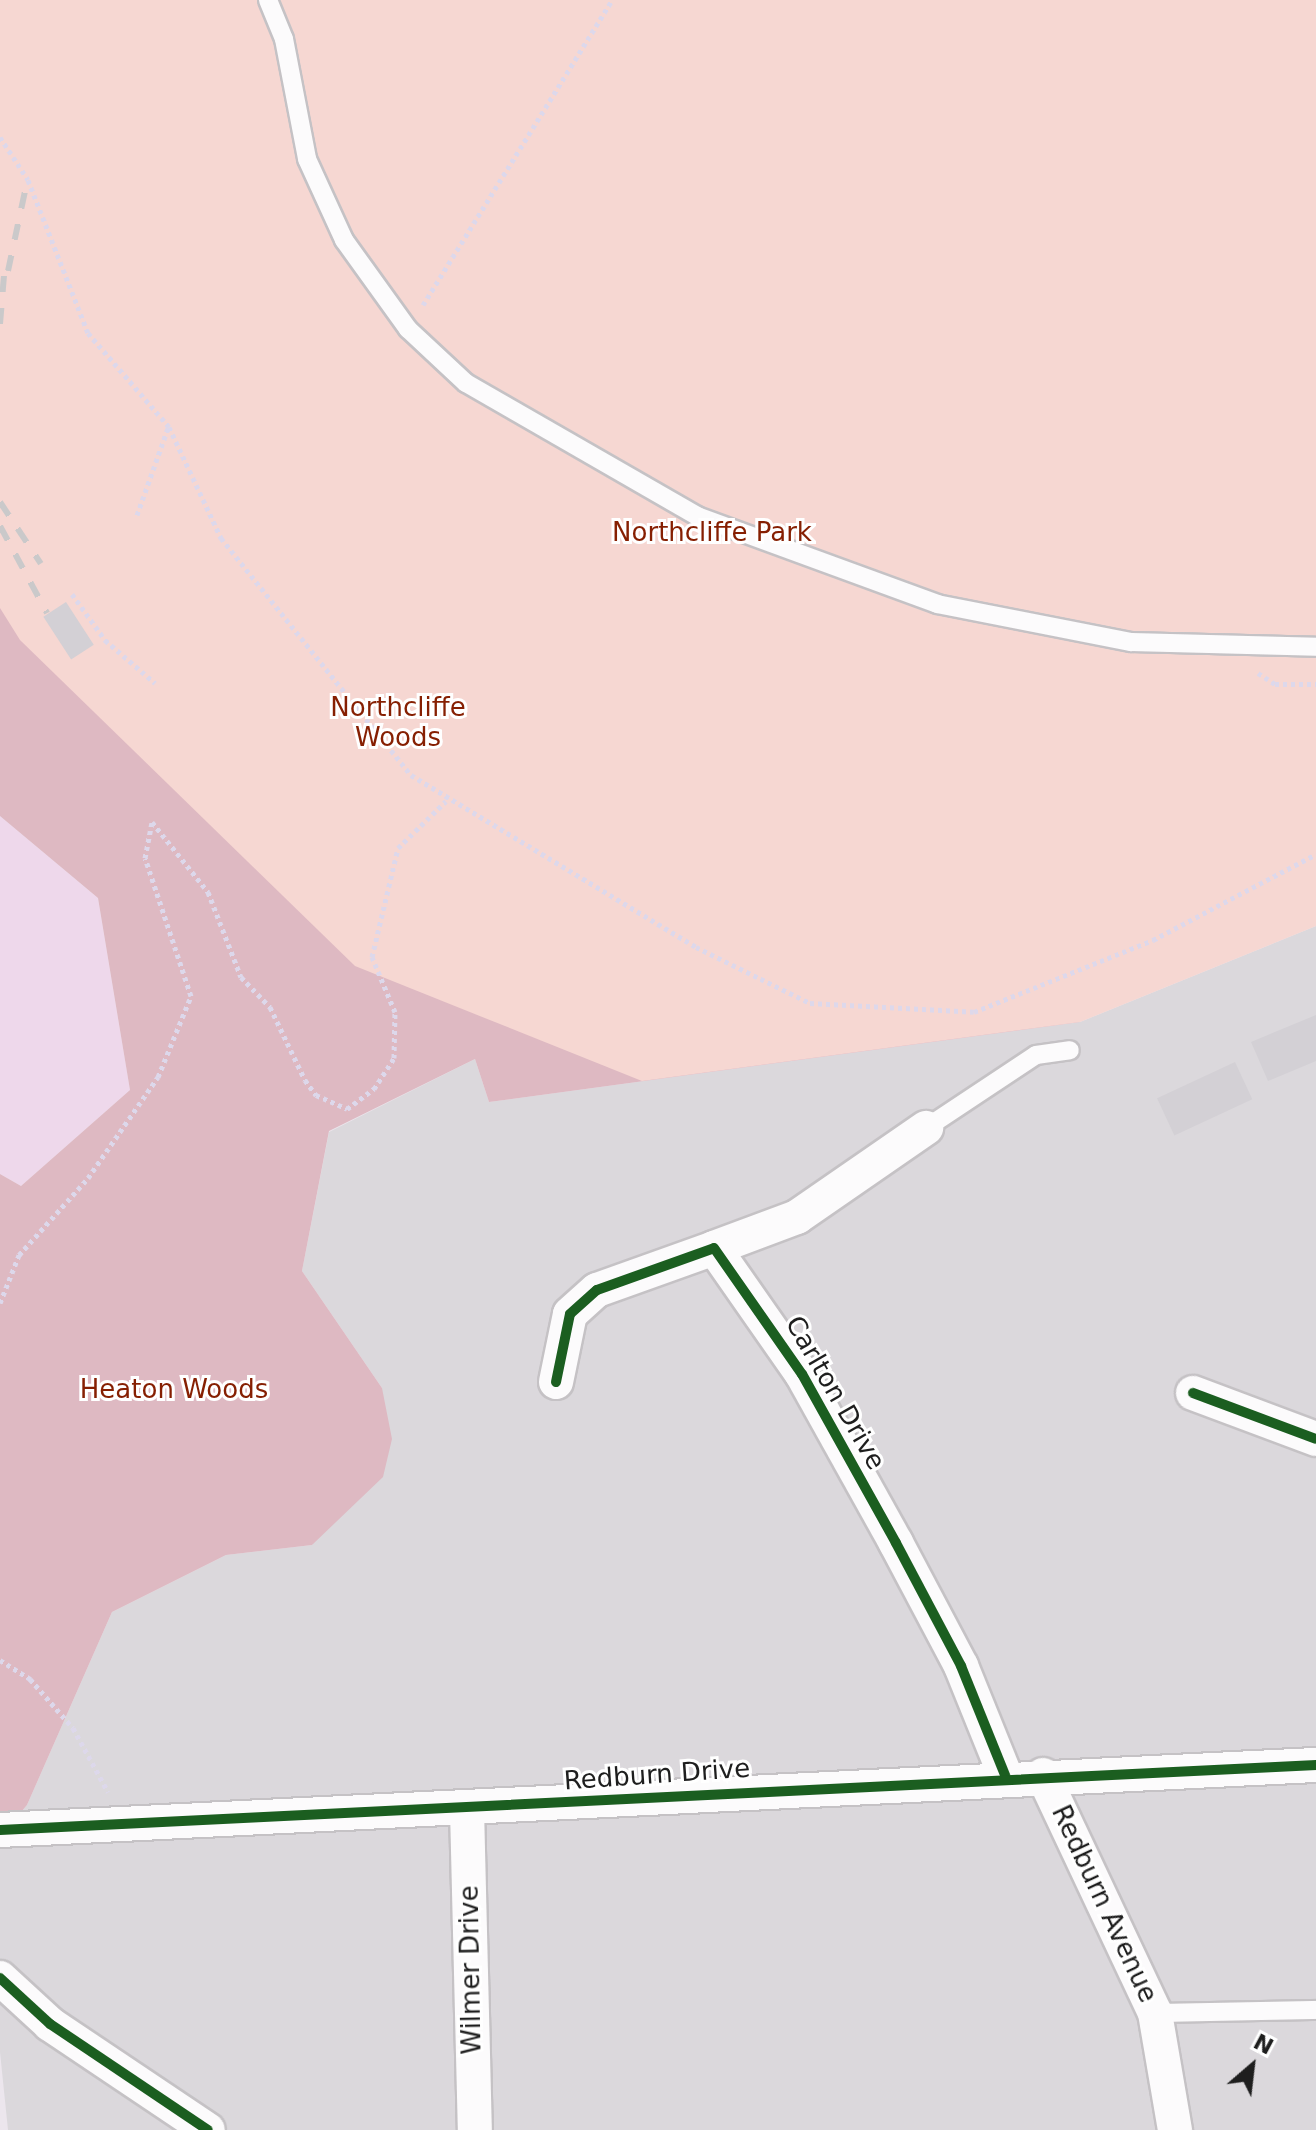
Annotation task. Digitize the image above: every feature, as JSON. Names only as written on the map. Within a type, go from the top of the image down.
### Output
[{"type":"street","points":[[556,1382],[570,1314],[597,1290],[797,1217],[926,1128]]},
{"type":"street","name":"Carlton Drive","points":[[714,1248],[802,1374],[896,1543],[961,1666],[1005,1775]]},
{"type":"street","points":[[1193,1393],[1316,1439]]},
{"type":"street","name":"Redburn Drive","points":[[0,1830],[467,1809],[1005,1775],[1316,1765]]},
{"type":"street","name":"Redburn Avenue","points":[[1043,1775],[1155,2013],[1175,2130]]},
{"type":"street","name":"Wilmer Drive","points":[[467,1809],[475,2130]]},
{"type":"street","points":[[0,1978],[50,2024],[208,2130]]},
{"type":"lane","points":[[268,0],[284,39],[307,159],[344,240],[408,329],[466,383],[697,516],[937,604],[1131,642],[1316,647]]},
{"type":"lane","points":[[926,1128],[1036,1055],[1070,1050]]},
{"type":"lane","points":[[1155,2013],[1316,2010]]},
{"type":"path","points":[[408,329],[612,0]]},
{"type":"path","points":[[0,137],[28,180],[88,333],[169,427],[221,538],[411,775],[446,801],[696,947],[810,1003],[974,1012],[1153,940],[1316,854]]},
{"type":"path","points":[[137,515],[143,483],[169,427]]},
{"type":"path","points":[[72,594],[105,640],[155,683]]},
{"type":"path","points":[[0,1303],[19,1255],[88,1178],[158,1077],[191,996],[145,858],[152,822],[208,892],[241,977],[270,1007],[305,1080],[316,1095],[347,1109],[374,1089],[394,1058],[395,1012],[372,957],[398,848],[446,801]]},
{"type":"path","points":[[0,1660],[30,1679],[73,1728],[105,1777],[113,1823]]},
{"type":"shaded area","points":[[0,816],[98,898],[130,1090],[21,1186],[0,1174]]},
{"type":"shaded area","points":[[1316,926],[1316,2130],[8,2130],[0,2052],[0,1837],[27,1805],[112,1612],[226,1555],[312,1545],[382,1388],[302,1271],[329,1132],[475,1059],[489,1102],[1080,1022]]},
{"type":"green space","name":"Northcliffe Woods","points":[[0,0],[1080,1022],[489,1102],[475,1059],[329,1131],[302,1271],[382,1388],[392,1439],[383,1477],[312,1545],[226,1555],[112,1612],[27,1805],[0,1837],[0,1174],[21,1186],[130,1090],[98,898],[0,816]]},
{"type":"green space","name":"Northcliffe Park","points":[[0,0],[1316,0],[1316,926],[1080,1022],[642,1081],[355,966],[20,640],[0,608]]},
{"type":"building","points":[[66,602],[94,645],[71,659],[43,617]]},
{"type":"building","points":[[1316,1015],[1316,1061],[1268,1081],[1251,1042]]},
{"type":"building","points":[[1235,1062],[1252,1099],[1174,1136],[1157,1098]]},
{"type":"railway","points":[[8,271],[25,191]]},
{"type":"railway","points":[[0,324],[5,263]]},
{"type":"railway","points":[[0,502],[41,564]]},
{"type":"railway","points":[[0,526],[47,613]]},
{"type":"cycle path","points":[[556,1382],[570,1314],[597,1290],[714,1248],[802,1374],[896,1543],[961,1666],[1005,1775]]},
{"type":"cycle path","points":[[1193,1393],[1316,1439]]},
{"type":"cycle path","points":[[0,1830],[1316,1765]]},
{"type":"cycle path","points":[[0,1978],[50,2024],[208,2130]]},
{"type":"park label","name":"Heaton Woods","points":[[174,1390]]}]
